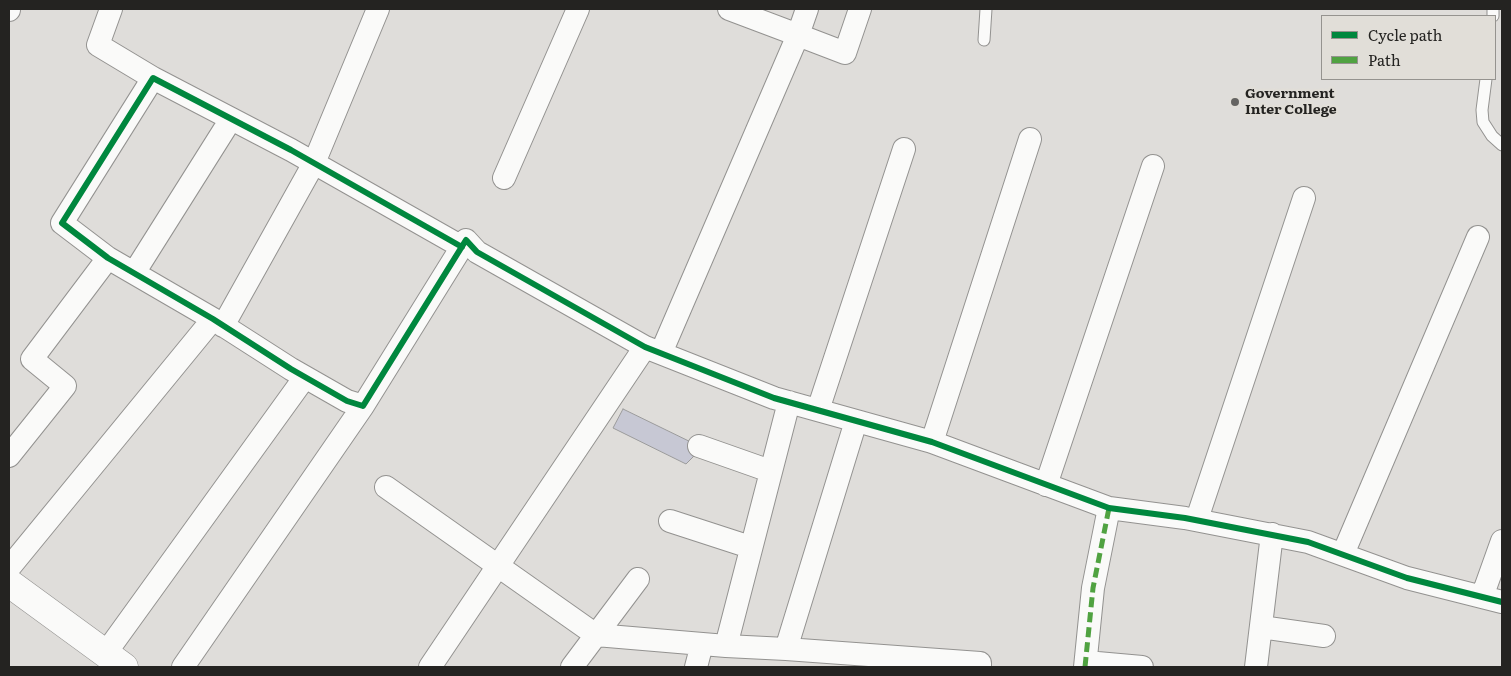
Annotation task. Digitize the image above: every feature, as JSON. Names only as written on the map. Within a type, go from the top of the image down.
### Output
[{"type":"street","points":[[111,9],[98,45],[153,78],[314,163],[462,247]]},
{"type":"street","points":[[9,568],[218,322],[314,163],[378,9]]},
{"type":"street","points":[[504,178],[578,9]]},
{"type":"street","points":[[430,667],[498,566],[653,350],[798,35],[807,9]]},
{"type":"street","points":[[738,10],[845,53],[860,9]]},
{"type":"street","points":[[153,78],[62,223],[108,258],[134,274],[218,322],[305,377],[347,401],[363,406]]},
{"type":"street","points":[[134,274],[231,119]]},
{"type":"street","points":[[932,442],[1030,139]]},
{"type":"street","points":[[818,410],[904,148]]},
{"type":"street","points":[[1046,485],[1153,166]]},
{"type":"street","points":[[1197,520],[1304,198]]},
{"type":"street","points":[[1343,554],[1478,236]]},
{"type":"street","points":[[183,667],[363,406],[466,240],[477,252],[653,350],[774,398],[932,442],[1109,508],[1197,520],[1308,542],[1406,578],[1492,599],[1502,541]]},
{"type":"street","points":[[9,456],[66,386],[32,360],[108,258]]},
{"type":"street","points":[[9,583],[114,660],[305,377]]},
{"type":"street","points":[[726,646],[750,547],[789,402]]},
{"type":"street","points":[[786,649],[856,421]]},
{"type":"street","points":[[699,446],[770,471]]},
{"type":"street","points":[[386,487],[596,635],[726,646],[980,663],[980,667]]},
{"type":"street","points":[[1109,508],[1093,588],[1085,665],[1142,667]]},
{"type":"street","points":[[670,520],[750,547]]},
{"type":"street","points":[[1256,667],[1272,534]]},
{"type":"street","points":[[572,667],[638,579]]},
{"type":"street","points":[[1261,627],[1324,636]]},
{"type":"street","points":[[696,667],[702,644]]},
{"type":"lane","points":[[984,40],[986,9]]},
{"type":"lane","points":[[1486,80],[1482,110],[1483,122],[1492,136],[1502,145]]},
{"type":"building","points":[[623,409],[699,446],[694,456],[686,464],[613,428]]},
{"type":"marked path","points":[[1085,667],[1093,588],[1109,508]]},
{"type":"cycle path","points":[[462,247],[291,150],[153,78],[62,223],[108,258],[213,319],[291,369],[347,401],[363,406],[466,240],[477,252],[645,347],[774,398],[932,442],[1109,508],[1185,518],[1308,542],[1407,578],[1502,602]]},
{"type":"place","name":"Government Inter College","points":[[1235,102]]}]
